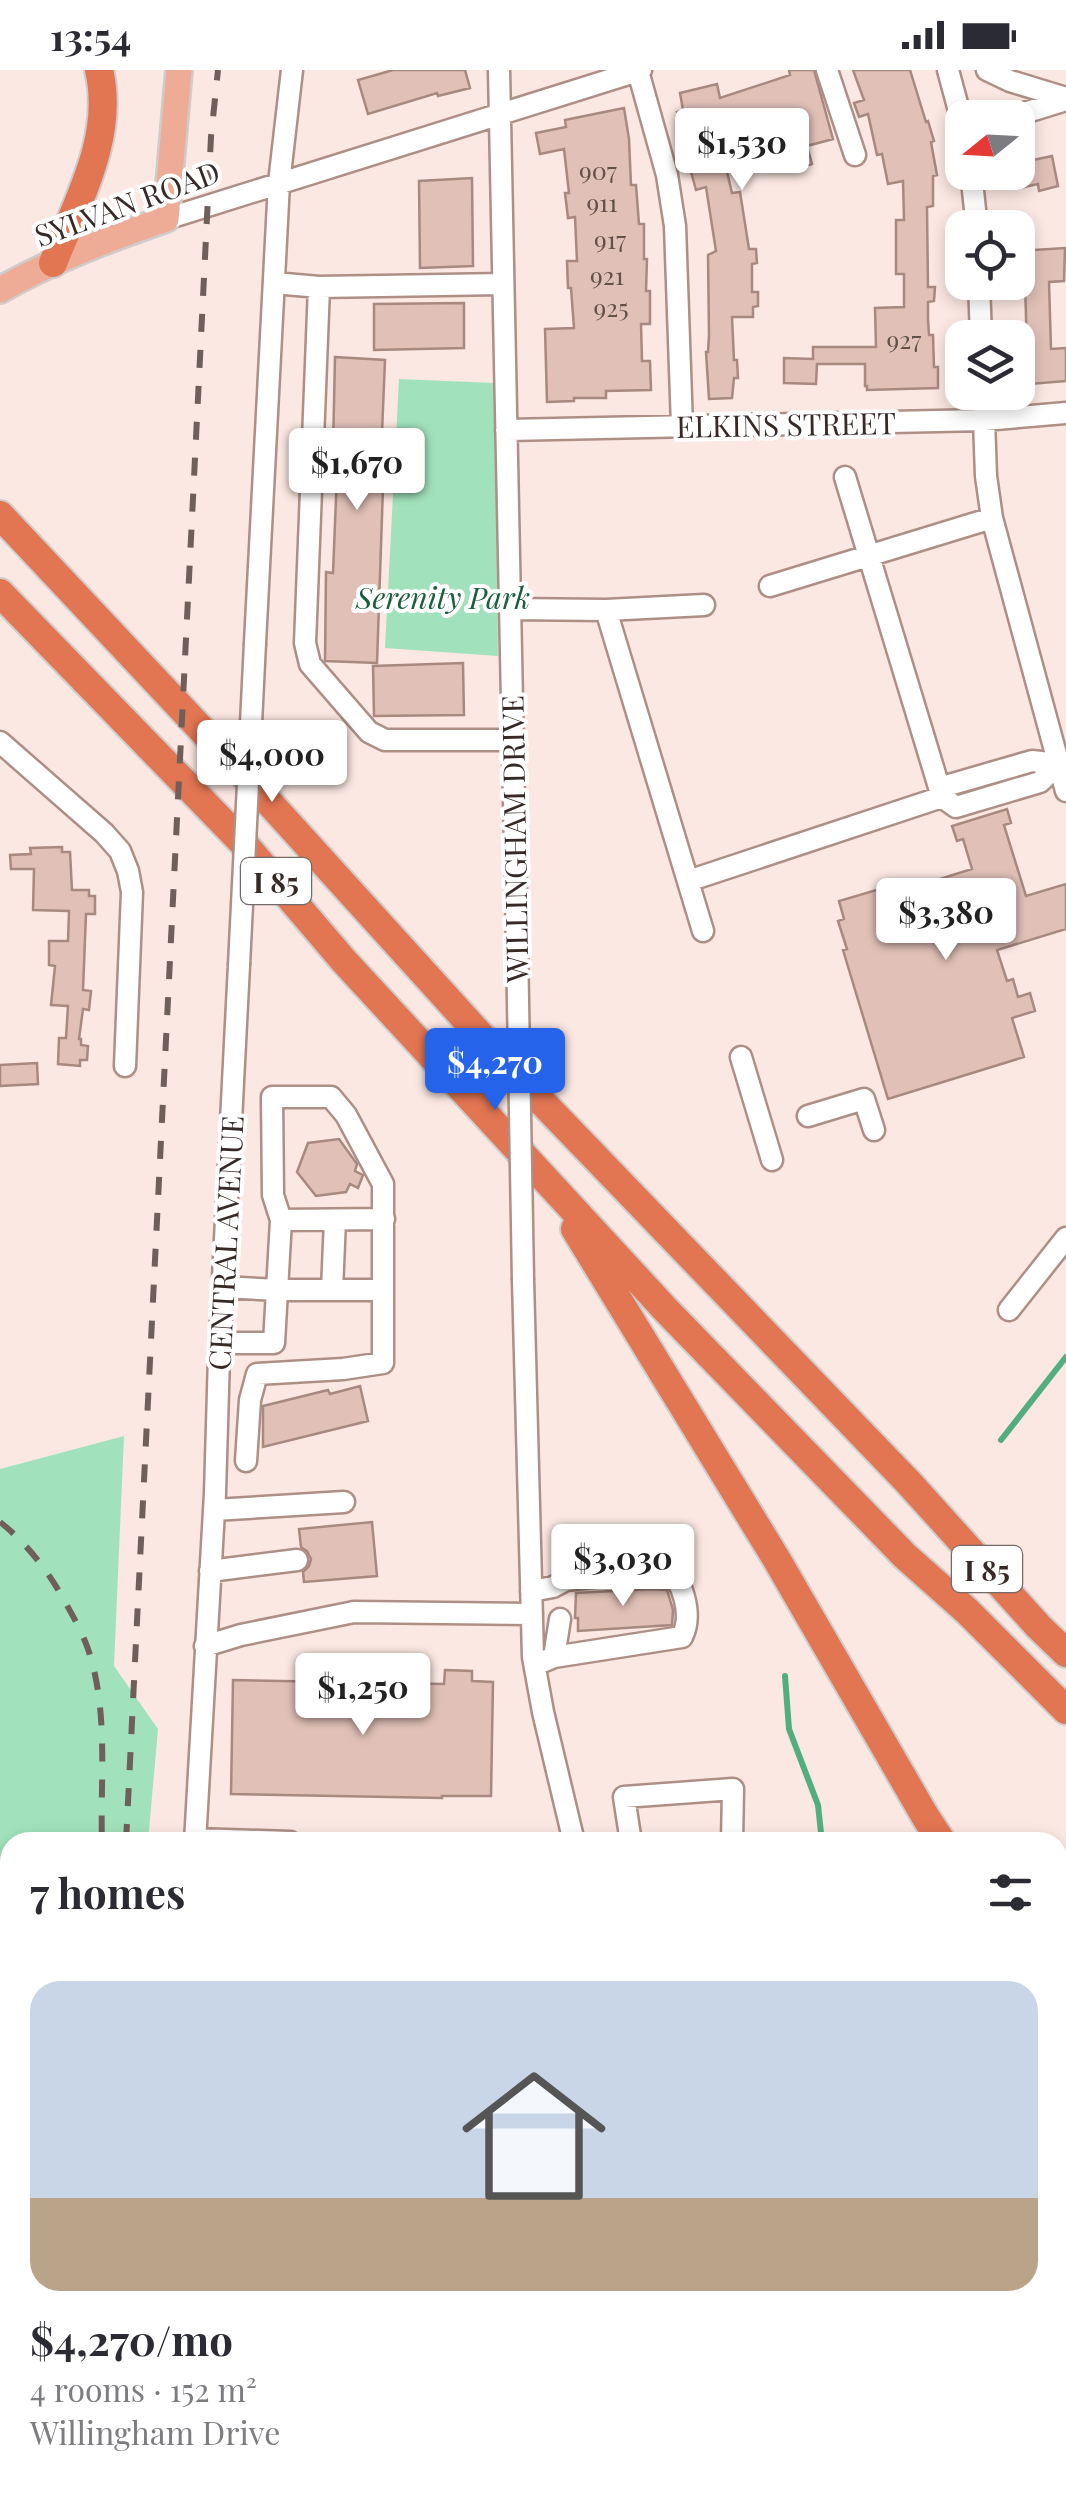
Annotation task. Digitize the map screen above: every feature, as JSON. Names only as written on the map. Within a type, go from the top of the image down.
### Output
[{"type":"highway","points":[[52,263],[98,148],[103,115],[99,70]]},
{"type":"highway","points":[[0,494],[31,546]]},
{"type":"highway","name":"I 85","points":[[0,515],[247,778],[519,1078],[909,1483],[1066,1653]]},
{"type":"highway","name":"I 85","points":[[0,594],[245,845],[344,961],[666,1310],[906,1556],[1066,1710]]},
{"type":"highway","points":[[542,1177],[777,1560],[935,1832]]},
{"type":"highway","points":[[909,1483],[1066,1628]]},
{"type":"main road","points":[[166,219],[179,70]]},
{"type":"main road","name":"SYLVAN ROAD","points":[[0,290],[96,243],[166,219]]},
{"type":"street","name":"CENTRAL AVENUE","points":[[195,1832],[278,184],[292,70]]},
{"type":"street","name":"WILLINGHAM DRIVE","points":[[499,70],[531,1591],[532,1614],[544,1661],[542,1712],[572,1832]]},
{"type":"street","name":"SYLVAN ROAD","points":[[166,219],[639,70]]},
{"type":"street","points":[[639,70],[676,226],[682,426]]},
{"type":"street","points":[[827,70],[855,155]]},
{"type":"street","points":[[948,70],[956,100]]},
{"type":"street","points":[[987,70],[1066,99]]},
{"type":"street","points":[[1035,109],[1066,99]]},
{"type":"street","points":[[274,283],[320,288],[504,284]]},
{"type":"street","points":[[320,288],[305,643],[310,664],[369,732],[385,740],[512,740]]},
{"type":"street","points":[[984,410],[992,518],[1062,763],[1066,791]]},
{"type":"street","name":"ELKINS STREET","points":[[506,430],[984,420],[1066,413]]},
{"type":"street","points":[[845,477],[942,798],[956,807],[1040,782],[1062,763]]},
{"type":"street","points":[[770,586],[992,518]]},
{"type":"street","points":[[510,609],[704,605]]},
{"type":"street","points":[[606,610],[703,931]]},
{"type":"street","points":[[0,742],[104,833],[120,852],[128,871],[132,892],[125,1066]]},
{"type":"street","points":[[688,881],[942,798]]},
{"type":"street","points":[[741,1057],[772,1160]]},
{"type":"street","points":[[246,1461],[250,1400],[257,1374],[274,1373],[383,1364],[383,1184],[346,1115],[331,1097],[272,1097],[274,1195],[281,1220],[274,1373]]},
{"type":"street","points":[[808,1116],[864,1099],[874,1130]]},
{"type":"street","points":[[281,1220],[384,1219]]},
{"type":"street","points":[[332,1290],[335,1220]]},
{"type":"street","points":[[1008,1310],[1066,1238]]},
{"type":"street","points":[[223,1287],[383,1290]]},
{"type":"street","points":[[220,1343],[274,1343]]},
{"type":"street","points":[[214,1510],[344,1502]]},
{"type":"street","points":[[210,1571],[297,1560]]},
{"type":"street","points":[[652,1570],[677,1579],[684,1594],[687,1626],[682,1636],[544,1661],[566,1580],[652,1570]]},
{"type":"street","points":[[531,1591],[558,1604]]},
{"type":"street","points":[[205,1646],[354,1612],[532,1614]]},
{"type":"street","points":[[629,1832],[624,1797],[732,1789],[732,1832]]},
{"type":"green space","name":"Serenity Park","points":[[399,379],[495,383],[498,656],[385,648]]},
{"type":"green space","points":[[124,1436],[114,1666],[158,1729],[149,1832],[0,1832],[0,1469]]},
{"type":"building","points":[[393,70],[465,70],[470,88],[438,96],[437,93],[368,114],[358,80]]},
{"type":"building","points":[[789,70],[814,70],[833,139],[807,146],[812,164],[791,171],[778,130],[757,131],[755,124],[725,121],[727,127],[717,129],[732,193],[740,192],[749,249],[756,249],[752,292],[758,292],[758,306],[753,307],[753,317],[732,317],[738,378],[734,378],[732,398],[709,399],[708,255],[716,251],[706,187],[696,190],[687,157],[677,112],[683,110],[680,93],[717,84],[720,98],[790,75]]},
{"type":"building","points":[[853,70],[910,70],[934,141],[931,142],[937,175],[933,176],[933,206],[927,207],[928,287],[935,287],[934,301],[928,302],[928,319],[934,367],[938,367],[938,388],[867,390],[865,364],[817,364],[816,384],[784,383],[784,358],[813,359],[813,347],[876,347],[875,308],[904,307],[904,274],[896,274],[896,220],[904,220],[903,181],[888,184],[868,114],[859,117],[854,103],[864,100]]},
{"type":"building","points":[[624,108],[631,185],[636,185],[639,224],[644,224],[650,324],[641,324],[642,361],[650,361],[651,390],[606,391],[606,398],[547,402],[545,329],[574,328],[567,261],[577,261],[575,217],[568,218],[565,193],[569,193],[564,149],[540,154],[536,133],[566,127],[565,120]]},
{"type":"building","points":[[1052,156],[1058,186],[1039,191],[1035,185],[1035,160]]},
{"type":"building","points":[[472,178],[473,266],[420,268],[419,181]]},
{"type":"building","points":[[1065,248],[1064,281],[1049,282],[1051,349],[1066,348],[1066,381],[1035,384],[1035,320],[1026,320],[1026,300],[1035,300],[1035,250]]},
{"type":"building","points":[[464,303],[464,348],[374,350],[374,304]]},
{"type":"building","points":[[335,357],[385,360],[377,663],[325,661],[326,572],[333,573],[338,449],[333,449]]},
{"type":"building","points":[[463,663],[464,715],[374,716],[373,666]]},
{"type":"building","points":[[1007,809],[1011,823],[1004,825],[1026,896],[1066,884],[1066,929],[997,950],[1007,981],[1013,979],[1018,997],[1030,993],[1035,1011],[1012,1018],[1024,1057],[888,1099],[843,950],[847,949],[838,921],[844,919],[839,901],[900,883],[902,891],[972,869],[963,839],[957,841],[952,826]]},
{"type":"building","points":[[62,847],[62,852],[70,852],[72,890],[89,890],[89,896],[95,896],[95,914],[86,914],[83,990],[91,991],[89,1010],[83,1009],[79,1039],[81,1045],[88,1046],[87,1060],[80,1060],[80,1066],[58,1064],[59,1038],[66,1038],[68,1006],[51,1005],[55,966],[49,965],[49,941],[68,941],[69,911],[33,910],[34,869],[11,869],[10,855],[31,854],[30,848]]},
{"type":"building","points":[[37,1063],[38,1084],[0,1086],[0,1065]]},
{"type":"building","points":[[339,1139],[357,1164],[355,1171],[363,1175],[358,1188],[350,1184],[346,1192],[316,1196],[297,1172],[308,1143]]},
{"type":"building","points":[[360,1386],[368,1421],[263,1447],[263,1406]]},
{"type":"building","points":[[372,1522],[377,1576],[304,1582],[303,1572],[311,1559],[301,1547],[299,1529]]},
{"type":"building","points":[[667,1590],[673,1610],[672,1625],[578,1631],[576,1593]]},
{"type":"building","points":[[445,1670],[472,1671],[472,1681],[493,1682],[491,1796],[231,1794],[233,1680],[444,1684]]},
{"type":"waterway","points":[[1001,1440],[1066,1357]]},
{"type":"waterway","points":[[785,1676],[789,1729],[818,1805],[821,1832]]},
{"type":"railway","points":[[126,1832],[211,137],[218,70]]},
{"type":"railway","points":[[0,1522],[48,1574],[88,1649],[101,1720],[102,1832]]}]
